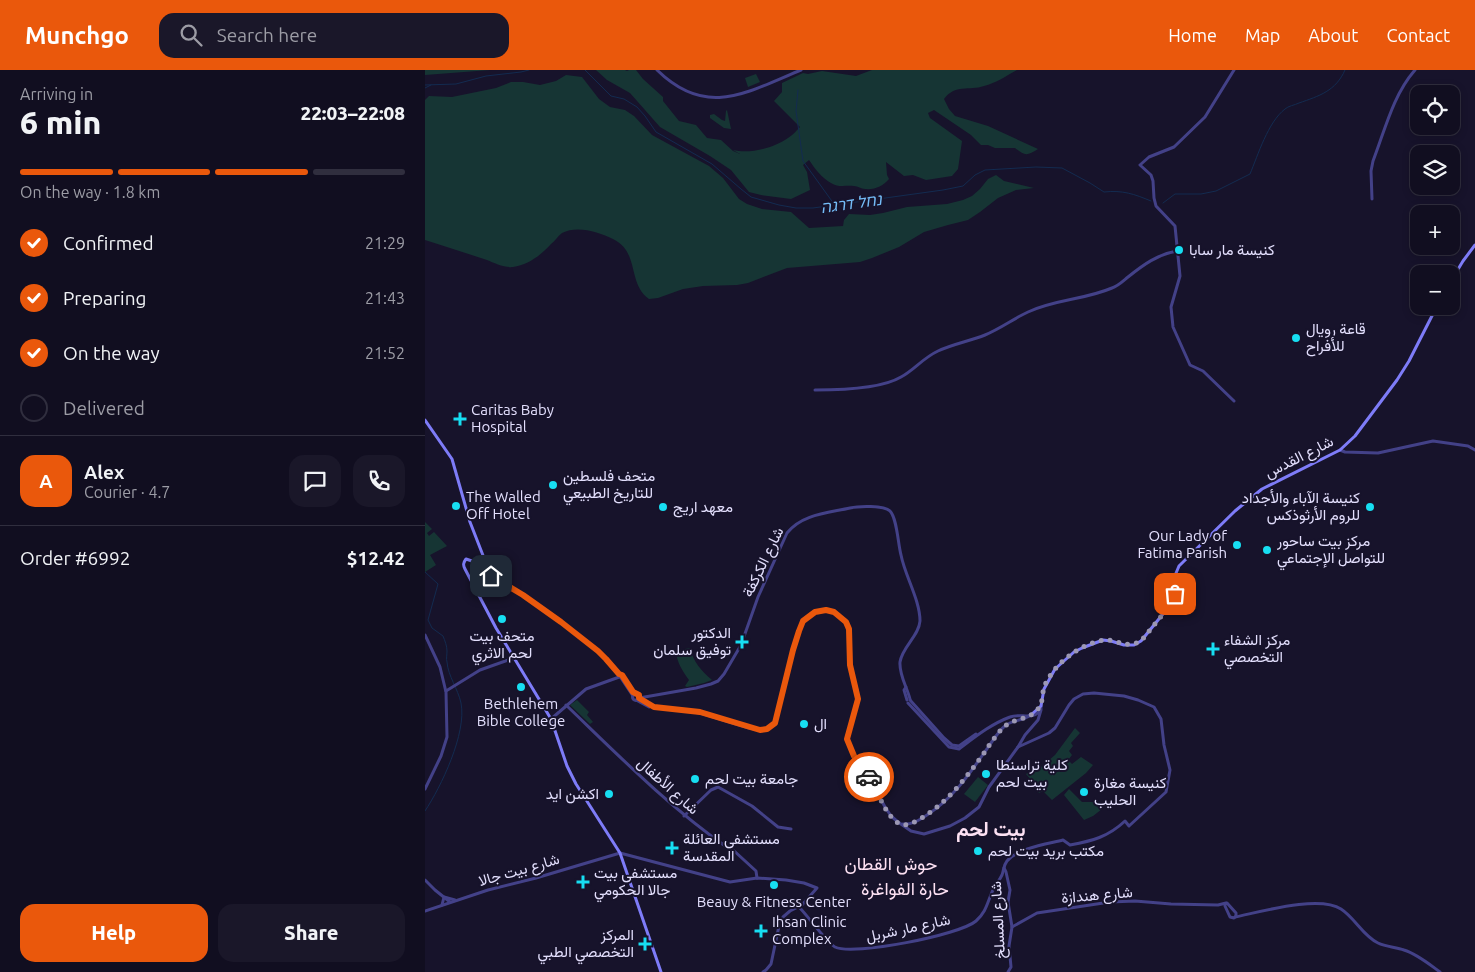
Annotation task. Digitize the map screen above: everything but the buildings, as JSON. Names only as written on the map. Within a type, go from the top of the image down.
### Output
[{"type":"main road","points":[[1460,266],[1475,246]]},
{"type":"main road","name":"شارع القدس","points":[[1177,596],[1174,578],[1179,566],[1248,499],[1273,482],[1340,450],[1355,436],[1397,380],[1432,315]]},
{"type":"main road","points":[[425,420],[452,459],[470,522],[491,576]]},
{"type":"main road","points":[[491,576],[471,560],[466,560],[463,564],[496,628],[551,719],[567,766],[576,784],[620,853],[661,972]]},
{"type":"main road","points":[[1167,609],[1179,600],[1176,600],[1177,596]]},
{"type":"main road","points":[[1032,715],[1041,708],[1043,689],[1055,669],[1073,652],[1103,640],[1134,645],[1141,641],[1177,596]]},
{"type":"street","points":[[657,70],[671,82],[686,91],[705,98],[733,96],[801,70]]},
{"type":"street","points":[[1234,70],[1205,117],[1174,147],[1149,157],[1140,165],[1151,175],[1156,206],[1175,226],[1180,276],[1171,307],[1173,327],[1190,365],[1203,371],[1234,401]]},
{"type":"street","points":[[1372,199],[1371,171],[1373,161],[1397,99],[1407,79],[1415,70]]},
{"type":"street","points":[[815,390],[833,390],[891,383],[925,358],[940,350],[982,336],[1044,306],[1061,301],[1089,297],[1115,287],[1144,265],[1160,256],[1177,251]]},
{"type":"street","points":[[1340,450],[1345,452],[1378,453],[1433,441],[1475,448]]},
{"type":"street","name":"شارع الكركفة","points":[[638,699],[651,695],[696,688],[718,681],[725,674],[741,644],[758,597],[787,533],[795,524],[811,517],[852,507],[882,507],[889,509],[895,518],[901,558],[914,594],[920,622],[903,654],[901,662],[905,690],[909,701],[954,746],[959,746],[1000,718],[1020,714],[1032,715]]},
{"type":"street","points":[[491,576],[523,595],[561,622],[602,655],[637,694],[651,695]]},
{"type":"street","points":[[638,699],[649,707],[659,710],[704,714],[749,728],[767,729],[775,723],[793,650],[803,621],[815,612],[826,610],[834,612],[846,622],[849,629],[850,665],[858,699],[847,739],[854,756],[891,816],[911,830],[924,834],[949,826],[965,818],[979,807],[989,787],[1038,720],[1041,708]]},
{"type":"street","points":[[425,635],[440,667],[445,692],[447,737],[441,756],[425,789]]},
{"type":"street","points":[[445,692],[480,670],[514,658]]},
{"type":"street","points":[[620,676],[637,694]]},
{"type":"street","points":[[551,719],[586,689],[620,676]]},
{"type":"street","name":"شارع مار شربل","points":[[799,908],[829,942],[838,948],[862,949],[901,943],[963,928],[975,922],[984,913],[991,894],[1002,876],[1003,867],[1009,859],[1043,844],[1063,840],[1070,846],[1091,841],[1116,829],[1125,821],[1129,826],[1166,792],[1169,770],[1161,719],[1154,707],[1131,697],[1094,693],[1083,694],[1069,705],[1055,728],[1018,748]]},
{"type":"street","points":[[637,694],[634,700],[638,699],[654,707],[704,714]]},
{"type":"street","points":[[647,703],[651,695]]},
{"type":"street","name":"شارع الأطفال","points":[[566,705],[684,816],[704,832],[732,849],[756,871],[757,878]]},
{"type":"street","points":[[902,824],[911,824],[939,806],[960,785],[1007,724],[1032,715],[1038,720]]},
{"type":"street","points":[[684,816],[711,790],[718,787],[752,806],[778,827],[791,829]]},
{"type":"street","points":[[620,853],[730,882],[757,878],[793,881],[817,888],[799,908],[790,911],[783,917],[779,926],[771,964],[763,972]]},
{"type":"street","name":"شارع بيت جالا","points":[[425,911],[448,902],[620,853]]},
{"type":"street","name":"شارع المسلخ","points":[[1003,867],[1010,890],[1008,902],[1012,927],[1009,946],[1011,967],[1009,972]]},
{"type":"street","points":[[425,880],[448,902]]},
{"type":"street","points":[[444,897],[456,900]]},
{"type":"street","points":[[442,905],[444,897]]},
{"type":"street","name":"شارع هندازة","points":[[1012,927],[1037,913],[1110,902],[1135,901],[1171,904],[1218,904],[1225,906]]},
{"type":"street","points":[[1235,917],[1237,914],[1228,903],[1225,906],[1232,918],[1301,904],[1336,907],[1346,913],[1374,941],[1412,953],[1440,972]]},
{"type":"street","points":[[1235,912],[1249,914]]},
{"type":"green space","points":[[425,70],[490,70],[425,75]]},
{"type":"green space","points":[[596,70],[636,70],[663,97],[663,101],[679,121],[696,125],[707,138],[721,140],[733,151],[740,154],[733,150],[754,151],[769,147],[782,142],[800,127],[774,101],[782,92],[782,83],[803,73],[808,74],[822,71],[856,76],[872,70],[1017,70],[988,85],[953,91],[944,99],[955,116],[988,126],[1038,149],[1026,154],[1021,153],[1015,148],[995,148],[981,145],[971,135],[934,110],[928,113],[930,118],[962,141],[958,169],[952,176],[926,180],[913,175],[904,176],[886,162],[889,179],[878,187],[864,189],[831,183],[819,173],[809,160],[803,165],[807,172],[810,190],[791,199],[761,195],[749,192],[731,170],[660,127],[630,93],[607,80]]},
{"type":"green space","points":[[756,74],[760,82],[748,87],[745,78]]},
{"type":"green space","points":[[566,75],[582,77],[599,99],[610,107],[625,110],[634,116],[652,135],[709,166],[723,178],[739,199],[762,209],[791,212],[809,228],[843,226],[844,220],[849,214],[870,215],[907,207],[947,204],[963,200],[972,196],[988,179],[996,175],[1004,181],[1034,188],[1016,190],[998,198],[968,220],[924,232],[899,247],[860,262],[787,268],[748,283],[683,289],[658,298],[649,299],[638,285],[627,252],[613,239],[595,232],[574,230],[562,233],[534,259],[513,267],[500,265],[425,240],[425,100],[429,96],[452,97],[496,88],[511,82],[540,85],[556,81]]},
{"type":"green space","points":[[727,110],[731,129],[724,128],[710,118],[710,115],[714,114],[725,121]]},
{"type":"green space","points":[[425,522],[432,529],[427,533],[429,536],[434,532],[447,546],[430,555],[436,565],[425,572]]},
{"type":"green space","points":[[690,648],[698,666],[712,680],[687,687],[685,686],[689,680],[682,670],[676,651]]},
{"type":"green space","points":[[577,700],[589,712],[587,715],[593,722],[590,724],[570,705]]},
{"type":"green space","points":[[1075,728],[1080,733],[1071,743],[1073,746],[1069,751],[1072,755],[1068,760],[1072,764],[1081,757],[1093,765],[1086,773],[1052,800],[1043,791],[1039,793],[1037,787],[1026,774],[1041,767],[1055,755]]},
{"type":"green space","points":[[978,777],[988,785],[975,802],[964,794]]},
{"type":"green space","points":[[1069,789],[1082,802],[1097,802],[1102,809],[1084,820],[1064,795]]},
{"type":"waterway","name":"נחל דרגה","points":[[425,85],[456,84],[486,76],[529,70]]},
{"type":"waterway","name":"נחל דרגה","points":[[585,70],[611,96],[624,99],[637,107],[656,132],[712,164],[751,197],[779,205],[813,208],[943,190],[963,186],[975,175],[985,170],[1036,167],[1062,168],[1104,192],[1128,193],[1151,201]]},
{"type":"waterway","name":"נחל דרגה","points":[[1163,203],[1175,194],[1201,194],[1216,191],[1250,174],[1264,139],[1279,115],[1288,107],[1313,98],[1332,88],[1345,70]]},
{"type":"waterway","name":"נחל דרגה","points":[[425,88],[431,85]]},
{"type":"waterway","points":[[798,90],[796,111],[803,161],[834,204]]},
{"type":"waterway","points":[[425,572],[438,584],[428,620],[432,628],[443,636],[447,649],[448,667],[460,698],[462,715],[451,759],[425,811]]},
{"type":"way so far","points":[[869,777],[885,807],[897,822],[911,824],[920,819],[950,796],[1007,724],[1028,717],[1041,706],[1043,689],[1055,669],[1065,659],[1073,652],[1103,640],[1125,645],[1134,645],[1141,641],[1172,603],[1175,594]]},
{"type":"place","name":"كنيسة مار سابا","points":[[1179,250]]},
{"type":"place","name":"قاعة رويال للأفراح","points":[[1296,338]]},
{"type":"place","name":"Caritas Baby Hospital","points":[[460,419]]},
{"type":"place","name":"متحف فلسطين للتاريخ الطبيعي","points":[[553,485]]},
{"type":"place","name":"The Walled Off Hotel","points":[[456,506]]},
{"type":"place","name":"معهد اريج","points":[[663,507]]},
{"type":"place","name":"كنيسة الآباء والأجداد للروم الأرثوذكس","points":[[1370,507]]},
{"type":"place","name":"Our Lady of Fatima Parish","points":[[1237,545]]},
{"type":"place","name":"مركز بيت ساحور للتواصل الإجتماعي","points":[[1267,550]]},
{"type":"place","name":"متحف بيت لحم الاثري","points":[[502,619]]},
{"type":"place","name":"الدكتور توفيق سلمان","points":[[742,642]]},
{"type":"place","name":"مركز الشفاء التخصصي","points":[[1213,649]]},
{"type":"place","name":"Bethlehem Bible College","points":[[521,687]]},
{"type":"place","name":"ال","points":[[804,724]]},
{"type":"place","name":"كلية تراسنطا بيت لحم","points":[[986,774]]},
{"type":"place","name":"جامعة بيت لحم","points":[[695,779]]},
{"type":"place","name":"كنيسة مغارة الحليب","points":[[1084,792]]},
{"type":"place","name":"اكشن ايد","points":[[609,794]]},
{"type":"place","name":"مستشفى العائلة المقدسة","points":[[672,848]]},
{"type":"place","name":"مكتب بريد بيت لحم","points":[[978,851]]},
{"type":"place","name":"مستشفى بيت جالا الحكومي","points":[[583,882]]},
{"type":"place","name":"Beauy & Fitness Center","points":[[774,885]]},
{"type":"place","name":"Ihsan Clinic Complex","points":[[761,931]]},
{"type":"place","name":"المركز التخصصي الطبي","points":[[645,944]]},
{"type":"district","name":"بيت لحم","points":[[991,829]]},
{"type":"district","name":"حوش القطان","points":[[891,864]]},
{"type":"district","name":"حارة الفواغرة","points":[[905,889]]},
{"type":"route","points":[[491,576],[523,595],[583,639],[622,675],[633,692],[639,695],[639,698],[650,706],[700,712],[760,730],[767,729],[775,723],[793,650],[803,621],[815,612],[830,610],[834,612],[846,622],[849,629],[850,665],[858,699],[847,739],[854,756],[869,777]]}]
